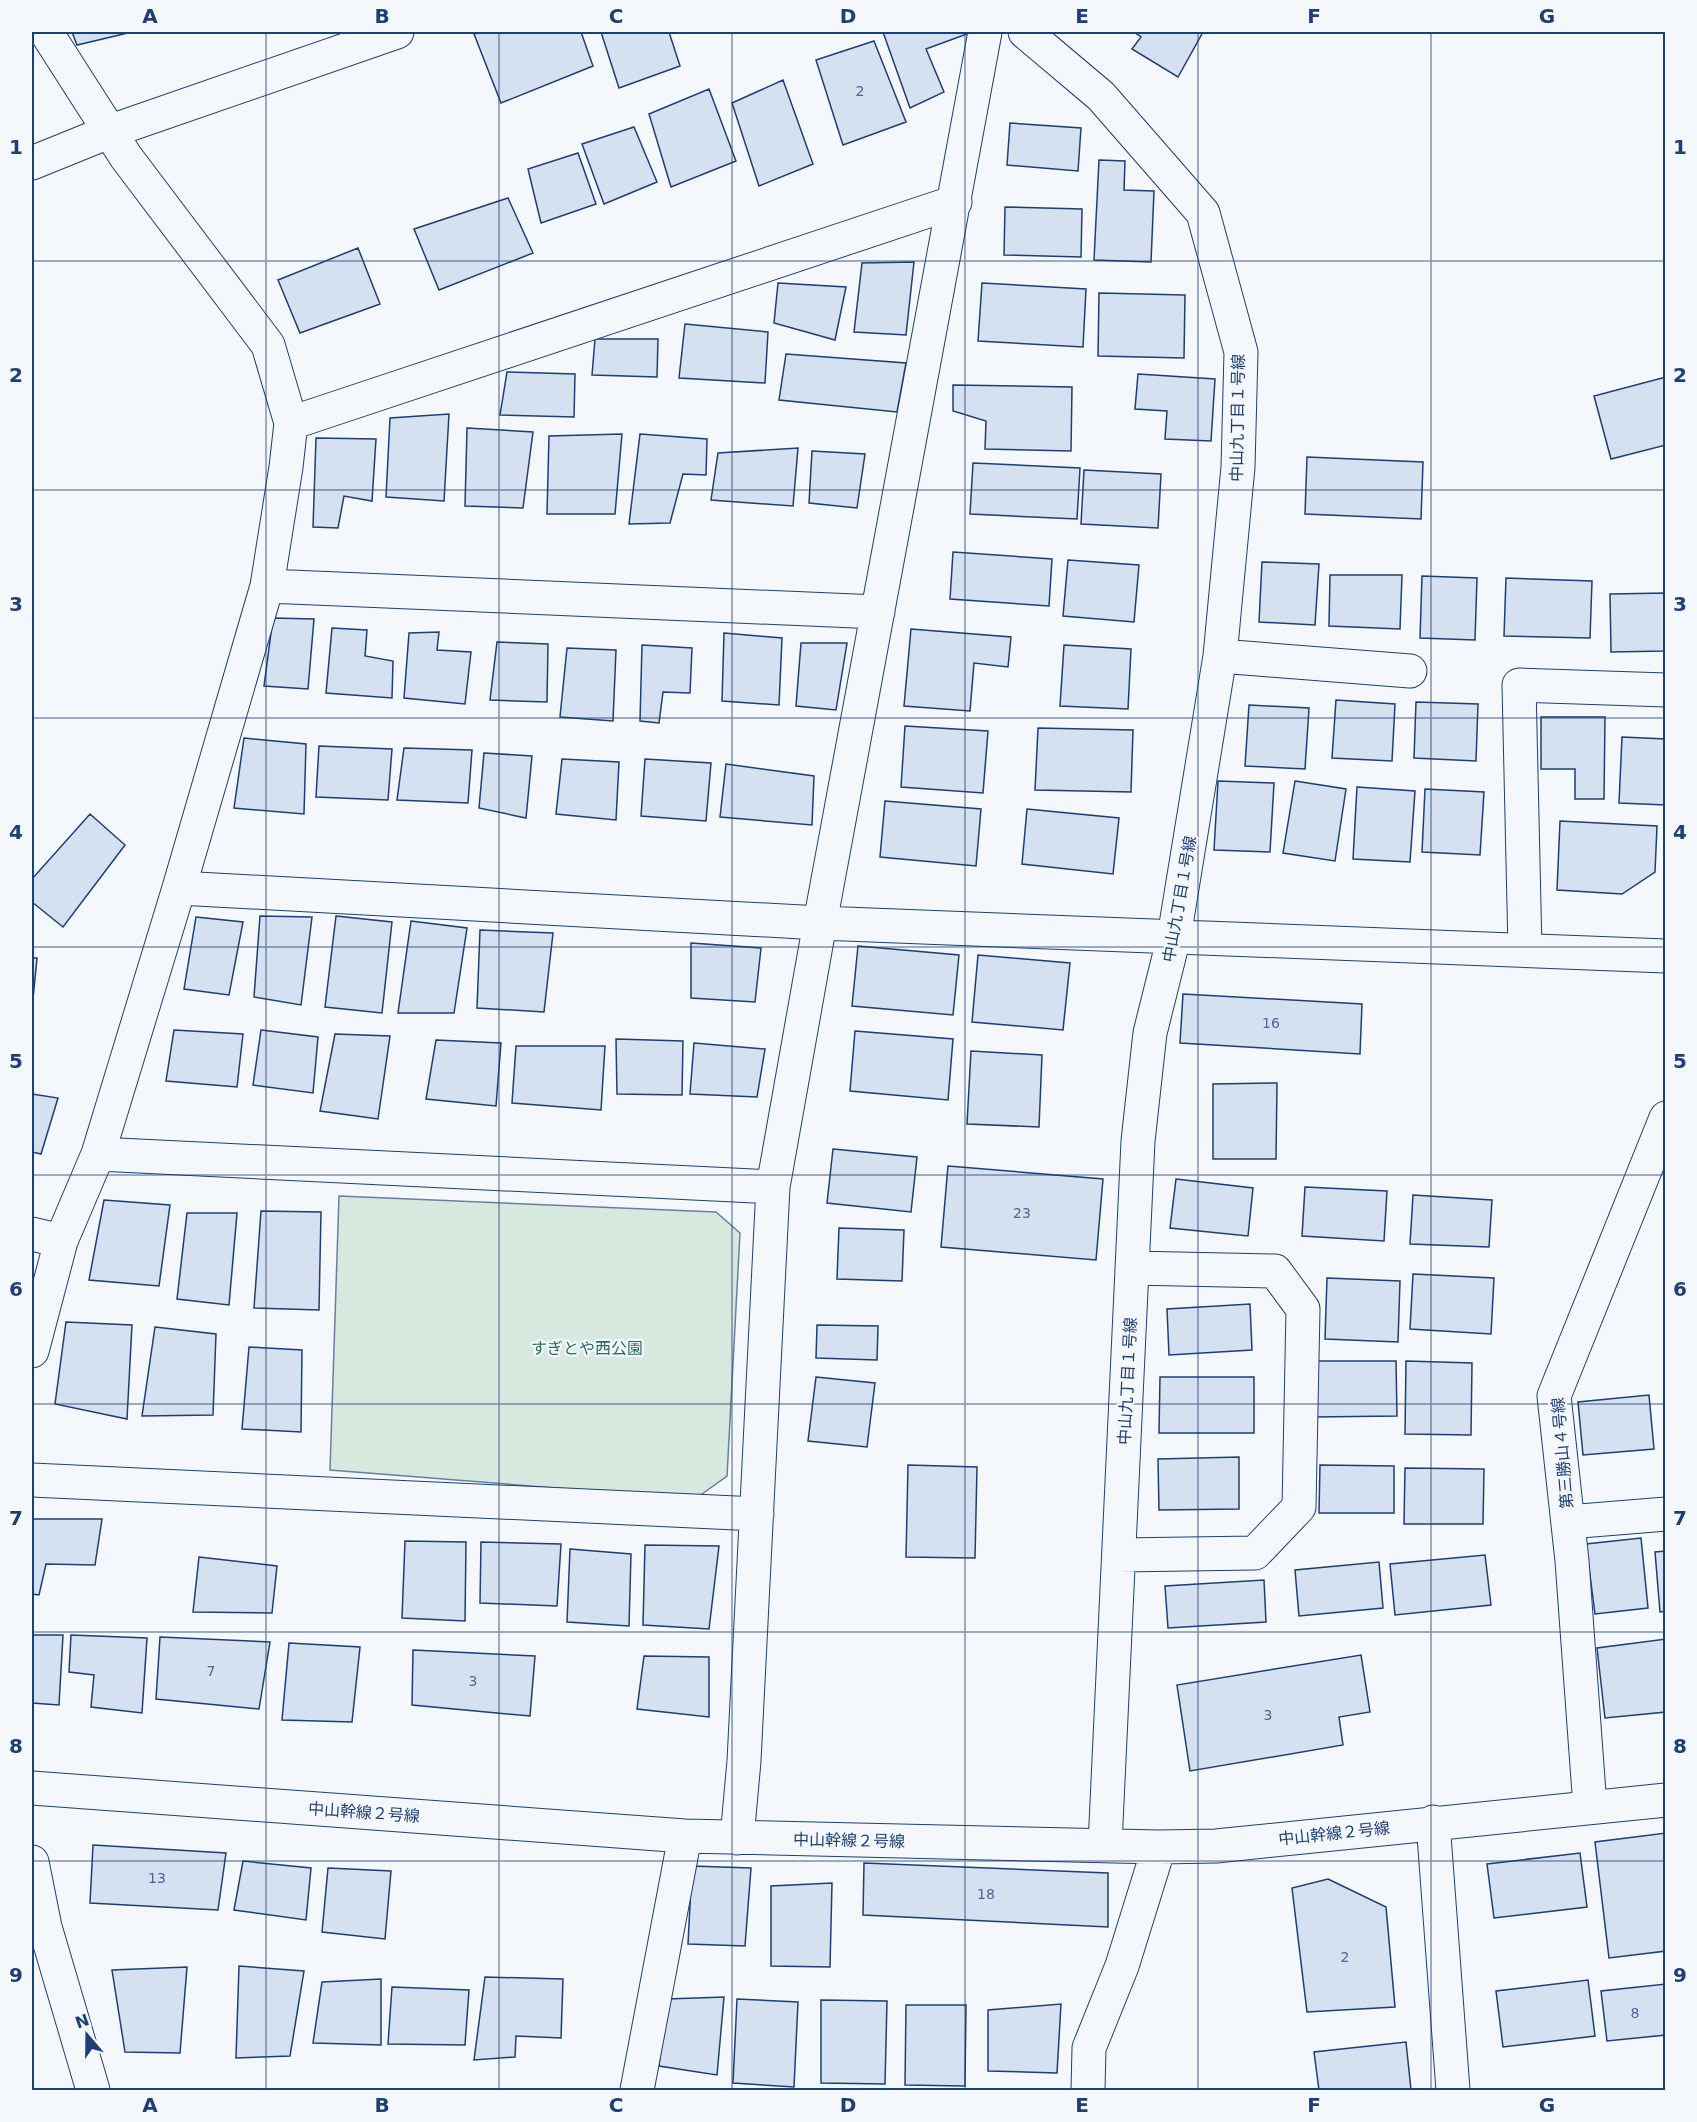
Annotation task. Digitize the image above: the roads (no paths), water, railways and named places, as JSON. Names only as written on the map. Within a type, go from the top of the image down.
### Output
[{"type":"street","points":[[32,1351],[46,1237],[98,1154],[267,586],[291,423],[268,345],[126,157],[46,32]]},
{"type":"street","points":[[32,163],[111,131],[397,32]]},
{"type":"street","points":[[737,1838],[744,1761],[773,1187],[986,32]]},
{"type":"street","name":"中山九丁目１号線","points":[[1026,32],[1101,96],[1203,213],[1241,352],[1238,467],[1220,656],[1174,937],[1150,1033],[1138,1141],[1105,1845]]},
{"type":"street","points":[[291,423],[955,202]]},
{"type":"street","points":[[267,586],[879,612]]},
{"type":"street","points":[[1220,656],[1410,671]]},
{"type":"street","points":[[1525,950],[1519,685],[1665,690]]},
{"type":"street","points":[[179,888],[820,923],[1665,956]]},
{"type":"street","name":"第三勝山４号線","points":[[1590,1807],[1573,1572],[1554,1396],[1665,1118]]},
{"type":"street","points":[[98,1154],[773,1187]]},
{"type":"street","points":[[1119,1555],[1255,1553],[1299,1507],[1303,1309],[1275,1271],[1132,1268]]},
{"type":"street","points":[[32,1480],[757,1514]]},
{"type":"street","points":[[1568,1522],[1665,1514]]},
{"type":"street","name":"中山幹線２号線","points":[[32,1788],[685,1836],[1159,1847],[1216,1846],[1665,1800]]},
{"type":"street","points":[[1433,1822],[1453,2091]]},
{"type":"street","points":[[637,2091],[685,1836]]},
{"type":"street","points":[[1088,2091],[1089,2048],[1122,1966],[1159,1847]]},
{"type":"street","points":[[32,1862],[45,1927],[93,2091]]},
{"type":"park label","name":"すぎとや西公園","points":[[587,1348]]}]
